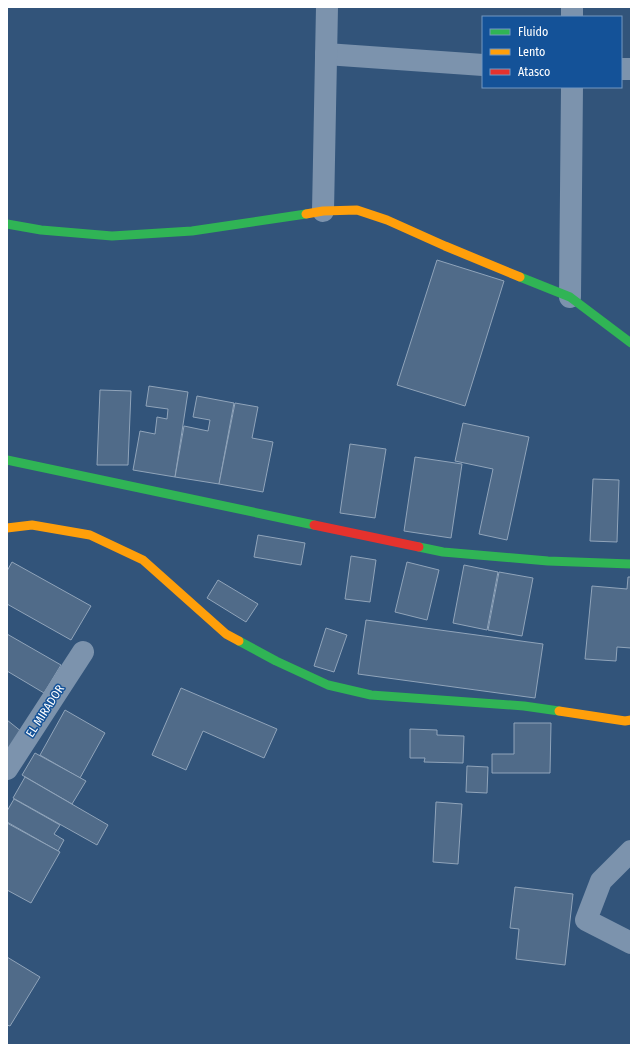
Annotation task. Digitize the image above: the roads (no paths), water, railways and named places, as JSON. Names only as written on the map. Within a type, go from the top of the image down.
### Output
[{"type":"street","points":[[323,211],[327,7]]},
{"type":"street","points":[[326,54],[482,65]]},
{"type":"street","points":[[570,297],[572,88]]},
{"type":"street","points":[[7,224],[41,230],[112,236],[192,231],[323,211],[357,210],[387,220],[445,246],[570,297],[631,343]]},
{"type":"street","points":[[7,460],[443,552],[548,561],[631,564]]},
{"type":"street","points":[[7,528],[32,525],[90,535],[143,560],[226,634],[276,661],[328,685],[371,694],[524,706],[625,721],[631,720]]},
{"type":"street","name":"EL MIRADOR","points":[[7,769],[83,652]]},
{"type":"street","points":[[631,851],[601,880],[586,920],[631,943]]}]
